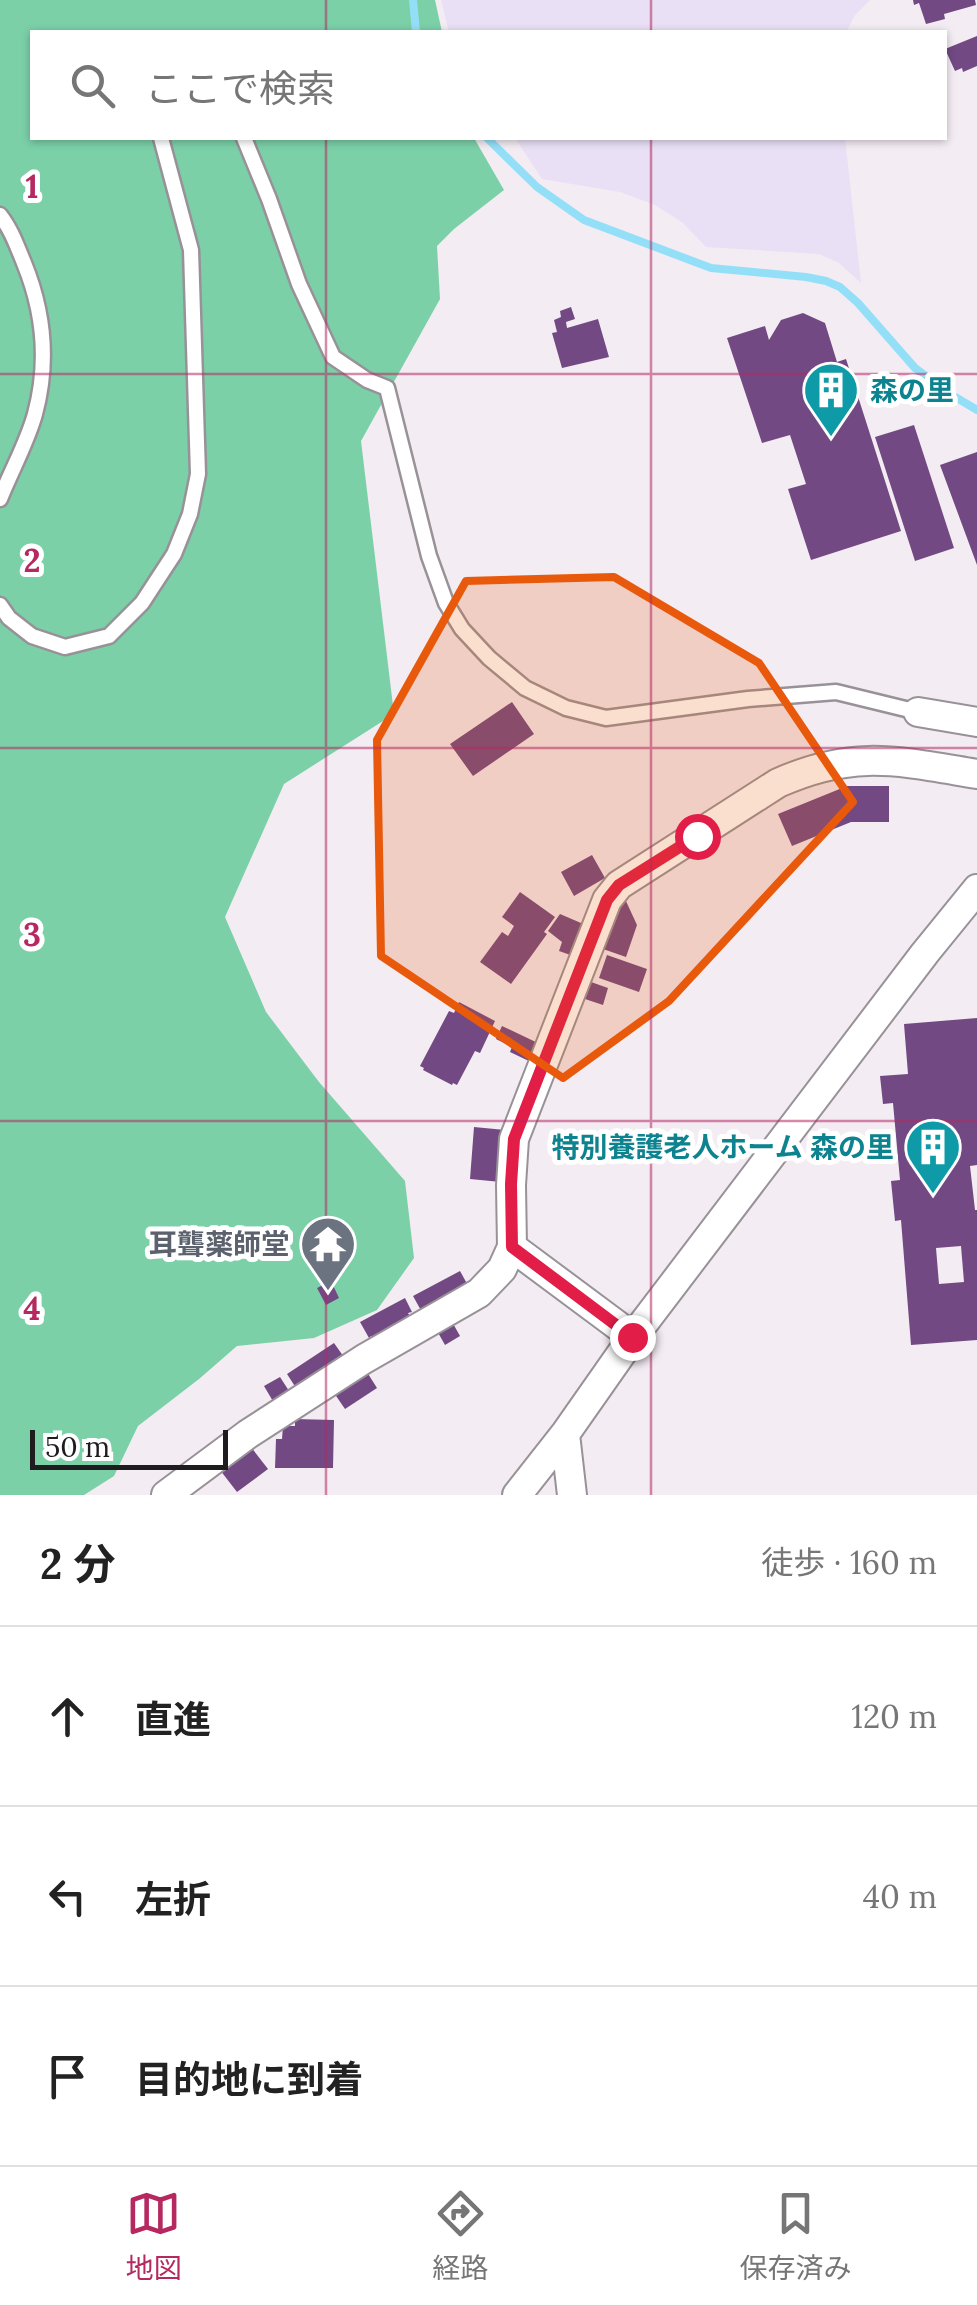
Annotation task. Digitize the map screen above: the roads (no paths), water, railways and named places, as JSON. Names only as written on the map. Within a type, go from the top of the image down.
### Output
[{"type":"street","points":[[918,712],[977,722]]},
{"type":"street","points":[[166,1495],[248,1434],[364,1359],[479,1293],[502,1269],[512,1247],[514,1139],[607,900],[619,885],[800,772],[853,760],[888,760],[977,774]]},
{"type":"street","points":[[517,1495],[632,1337],[977,890]]},
{"type":"street","points":[[512,1247],[632,1337]]},
{"type":"street","points":[[564,1434],[572,1495]]},
{"type":"lane","points":[[0,606],[32,636],[64,647],[109,636],[142,603],[174,554],[190,514],[198,474],[191,250],[162,140]]},
{"type":"lane","points":[[245,140],[298,284],[333,356],[367,380],[387,388],[440,587],[462,628],[489,658],[525,688],[566,708],[606,718],[836,692],[918,712]]},
{"type":"lane","points":[[0,215],[31,280],[42,320],[44,359],[35,414],[0,499]]},
{"type":"waterway","points":[[413,0],[416,30]]},
{"type":"waterway","points":[[489,140],[537,187],[584,220],[711,268],[806,277],[840,287],[915,368],[977,410]]},
{"type":"place","name":"森の里","points":[[831,439]]},
{"type":"place","name":"特別養護老人ホーム 森の里","points":[[933,1196]]},
{"type":"place","name":"耳聾薬師堂","points":[[328,1293]]}]
